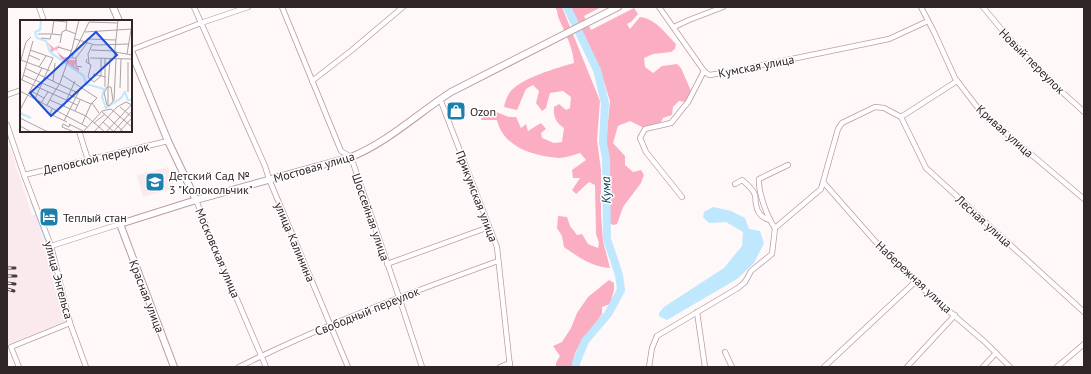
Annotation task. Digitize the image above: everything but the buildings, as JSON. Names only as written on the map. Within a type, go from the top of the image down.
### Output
[{"type":"main road","points":[[113,7],[118,20]]},
{"type":"main road","name":"Мостовая улица","points":[[120,224],[196,200],[351,157],[384,140],[440,100],[490,72],[618,7]]},
{"type":"main road","name":"Московская улица","points":[[132,52],[168,141],[196,200]]},
{"type":"main road","name":"Красная улица","points":[[120,224],[174,367]]},
{"type":"street","points":[[39,7],[44,20]]},
{"type":"street","name":"улица Калинина","points":[[194,7],[265,166],[269,179],[348,367]]},
{"type":"street","points":[[132,50],[248,7]]},
{"type":"street","name":"Шоссейная улица","points":[[282,7],[341,152],[351,157],[422,367]]},
{"type":"street","points":[[312,81],[403,7]]},
{"type":"street","points":[[660,7],[704,71]]},
{"type":"street","points":[[674,27],[723,7]]},
{"type":"street","name":"Кривая улица","points":[[921,7],[957,81],[981,112],[1084,199]]},
{"type":"street","name":"Новый переулок","points":[[982,7],[1008,38],[1084,112]]},
{"type":"street","name":"Кумская улица","points":[[682,197],[646,152],[640,138],[645,129],[671,123],[688,102],[704,71],[709,75],[724,73],[889,39],[928,20]]},
{"type":"street","points":[[775,228],[821,189],[824,183],[838,128],[842,124],[875,107],[884,108],[901,117],[957,81]]},
{"type":"street","points":[[7,95],[20,90]]},
{"type":"street","name":"Прикумская улица","points":[[440,100],[497,247],[510,365]]},
{"type":"street","name":"Лесная улица","points":[[901,117],[926,168],[1084,312]]},
{"type":"street","name":"улица Энгельса","points":[[7,125],[24,175],[52,246],[70,323],[86,367]]},
{"type":"street","points":[[79,132],[88,160]]},
{"type":"street","name":"Деповской переулок","points":[[24,175],[168,141]]},
{"type":"street","points":[[649,367],[652,348],[657,336],[738,288],[745,282],[751,271],[772,254],[775,228],[766,210],[759,179],[788,165]]},
{"type":"street","points":[[735,184],[742,180],[752,190],[756,196],[756,205],[762,218],[770,220]]},
{"type":"street","name":"Набережная улица","points":[[824,183],[874,240],[916,282],[955,315],[1010,367]]},
{"type":"street","name":"Московская улица","points":[[196,200],[266,367]]},
{"type":"street","name":"Мостовая улица","points":[[52,246],[120,224]]},
{"type":"street","points":[[387,264],[489,227]]},
{"type":"street","name":"Свободный переулок","points":[[239,367],[330,325],[399,297],[498,261]]},
{"type":"street","points":[[824,367],[916,282]]},
{"type":"street","points":[[697,312],[705,367]]},
{"type":"street","points":[[907,367],[955,315]]},
{"type":"street","points":[[19,367],[11,347],[70,323]]},
{"type":"street","points":[[1057,367],[1084,344]]},
{"type":"street","points":[[726,352],[732,367]]},
{"type":"street","points":[[983,367],[996,353]]},
{"type":"street","points":[[500,367],[510,365]]},
{"type":"shaded area","points":[[555,7],[562,7],[600,101],[597,140],[601,170],[601,214],[603,241],[610,268],[592,264],[564,247],[562,236],[557,228],[558,216],[567,217],[570,226],[577,235],[582,234],[588,244],[598,248],[599,243],[596,234],[595,185],[589,182],[576,194],[572,190],[580,178],[573,178],[572,170],[586,160],[580,153],[559,158],[539,155],[521,149],[506,137],[497,120],[481,120],[484,113],[491,110],[509,117],[516,117],[521,128],[526,124],[528,131],[541,123],[546,129],[541,133],[542,138],[554,143],[562,142],[564,128],[557,122],[554,107],[559,104],[566,110],[570,108],[571,97],[563,91],[550,93],[546,108],[542,111],[536,103],[539,91],[533,85],[526,89],[517,110],[504,107],[510,92],[522,82],[540,74],[574,63],[570,46]]},
{"type":"shaded area","points":[[571,7],[601,7],[584,16],[591,30],[634,8],[638,14],[631,22],[627,24],[630,29],[640,17],[646,18],[660,27],[676,44],[675,49],[671,52],[653,54],[644,58],[645,67],[653,73],[662,66],[677,64],[681,68],[691,91],[685,102],[679,101],[673,107],[672,115],[663,118],[661,122],[644,128],[630,121],[618,126],[613,143],[625,156],[625,165],[633,172],[641,170],[644,175],[641,183],[623,207],[617,224],[613,225],[610,223],[609,160],[606,143],[610,101],[600,69],[585,41]]},
{"type":"shaded area","points":[[7,142],[16,164],[15,168],[17,169],[32,215],[36,215],[66,321],[7,345]]},
{"type":"shaded area","name":"Детский Сад № 3 \"Колокольчик\"","points":[[168,167],[174,188],[143,197],[137,175]]},
{"type":"shaded area","points":[[609,280],[614,283],[614,290],[610,304],[602,307],[602,314],[583,339],[575,353],[573,367],[556,367],[556,363],[560,356],[553,346],[562,342],[571,328],[577,313],[588,297]]},
{"type":"water","points":[[713,207],[731,211],[745,218],[749,229],[760,231],[764,243],[754,263],[737,279],[667,320],[659,316],[659,313],[664,307],[724,268],[742,246],[743,232],[726,222],[709,223],[703,217],[704,212]]},
{"type":"waterway","name":"Кума","points":[[567,7],[597,70],[605,103],[603,143],[606,158],[607,239],[619,275],[621,290],[608,314],[585,341],[576,363],[576,367]]},
{"type":"waterway","points":[[31,201],[46,242]]},
{"type":"railway","points":[[7,268],[15,268]]},
{"type":"railway","points":[[7,276],[16,276]]},
{"type":"railway","points":[[7,283],[15,284]]},
{"type":"railway","points":[[7,289],[14,291]]},
{"type":"place","name":"Ozon","points":[[456,111]]},
{"type":"place","name":"Детский Сад № 3 \"Колокольчик\"","points":[[155,182]]},
{"type":"place","name":"Теплый стан","points":[[49,217]]}]
